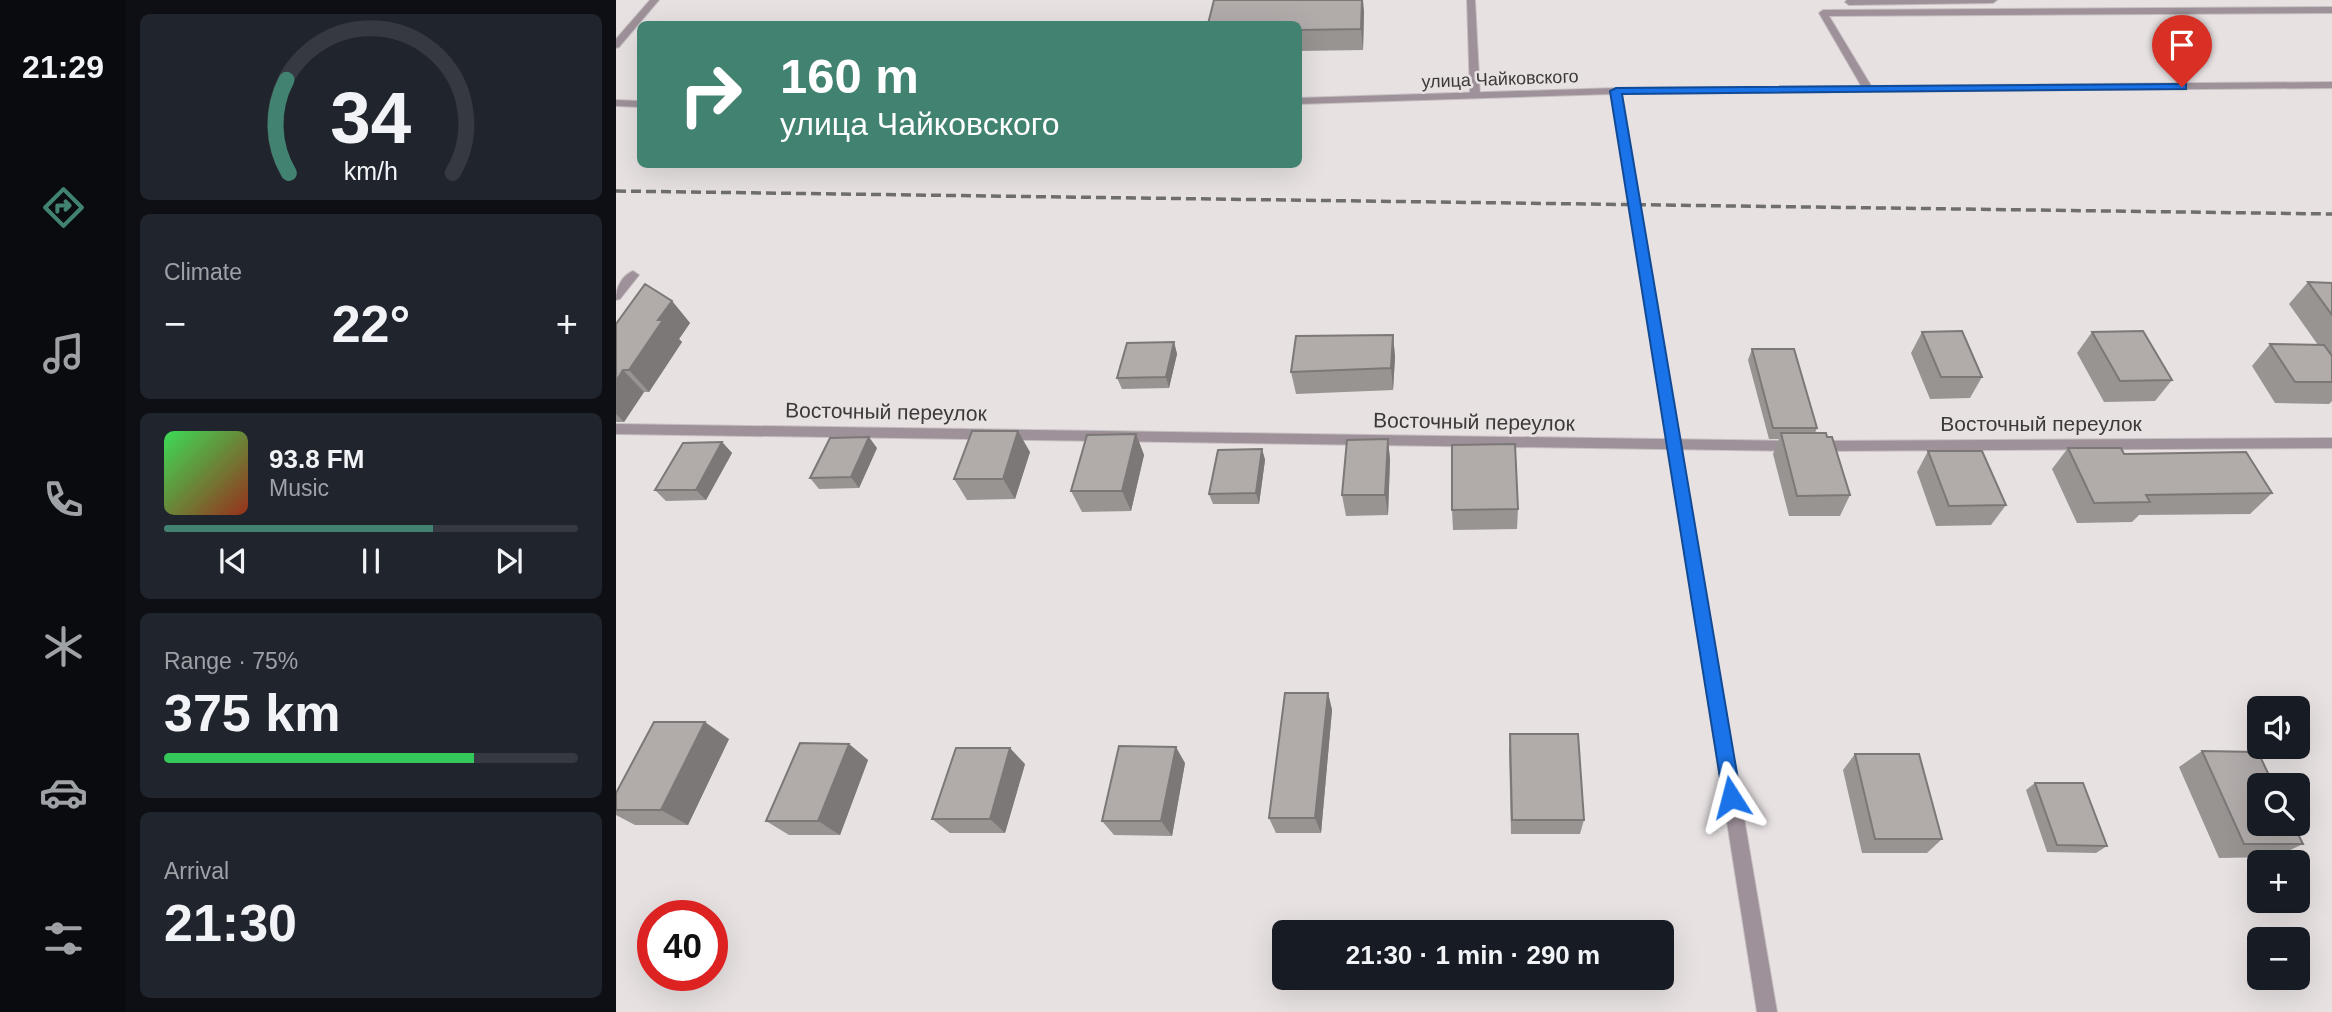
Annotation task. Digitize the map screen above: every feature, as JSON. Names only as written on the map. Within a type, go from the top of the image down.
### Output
[{"type":"street","points":[[616,45],[655,0]]},
{"type":"street","points":[[1471,0],[1475,95]]},
{"type":"street","points":[[1849,2],[1993,0]]},
{"type":"street","points":[[1868,89],[1823,13],[2332,10]]},
{"type":"street","name":"улица Чайковского","points":[[1302,101],[1616,91],[2332,85]]},
{"type":"street","points":[[1616,91],[1767,1012]]},
{"type":"street","points":[[616,103],[637,104]]},
{"type":"street","points":[[616,296],[634,275]]},
{"type":"street","name":"Восточный переулок","points":[[616,429],[1674,447],[2332,443]]},
{"type":"building","points":[[1214,0],[1362,0],[1361,29],[1302,30],[1302,21],[1209,21]]},
{"type":"building","points":[[2308,282],[2332,283],[2332,315]]},
{"type":"building","points":[[645,284],[672,301],[658,320],[663,320],[629,370],[623,370],[616,381],[616,324]]},
{"type":"building","points":[[1962,331],[1982,377],[1941,377],[1922,332]]},
{"type":"building","points":[[2143,331],[2172,380],[2120,381],[2092,332]]},
{"type":"building","points":[[1393,335],[1391,368],[1291,372],[1296,336]]},
{"type":"building","points":[[1174,342],[1166,377],[1117,378],[1127,343]]},
{"type":"building","points":[[2270,344],[2324,345],[2332,356],[2332,382],[2295,382]]},
{"type":"building","points":[[1752,349],[1794,349],[1817,428],[1773,428]]},
{"type":"building","points":[[972,431],[1018,431],[1003,479],[954,479]]},
{"type":"building","points":[[1781,433],[1826,433],[1827,437],[1832,437],[1850,495],[1797,496]]},
{"type":"building","points":[[1136,434],[1122,491],[1071,491],[1087,435]]},
{"type":"building","points":[[869,437],[851,477],[810,478],[830,438]]},
{"type":"building","points":[[1388,439],[1385,495],[1342,495],[1347,440]]},
{"type":"building","points":[[722,442],[696,490],[655,490],[683,443]]},
{"type":"building","points":[[1515,444],[1518,509],[1452,510],[1452,445]]},
{"type":"building","points":[[2068,448],[2121,448],[2124,454],[2246,452],[2272,493],[2146,495],[2150,502],[2094,503]]},
{"type":"building","points":[[1262,449],[1256,493],[1209,494],[1218,450]]},
{"type":"building","points":[[1928,451],[1982,451],[2006,505],[1949,506]]},
{"type":"building","points":[[1285,693],[1328,693],[1315,818],[1269,818]]},
{"type":"building","points":[[654,722],[705,722],[661,810],[616,810],[616,793]]},
{"type":"building","points":[[1510,734],[1578,734],[1584,820],[1512,820]]},
{"type":"building","points":[[800,743],[849,744],[818,821],[766,821]]},
{"type":"building","points":[[1119,746],[1176,747],[1161,821],[1102,821]]},
{"type":"building","points":[[956,748],[1010,748],[990,819],[932,819]]},
{"type":"building","points":[[2202,751],[2247,752],[2247,759],[2261,759],[2268,773],[2247,773],[2247,836],[2299,836],[2303,844],[2244,844]]},
{"type":"building","points":[[1855,754],[1919,754],[1942,839],[1875,839]]},
{"type":"building","points":[[2035,783],[2083,783],[2107,846],[2057,845]]},
{"type":"railway","points":[[616,191],[2332,214]]},
{"type":"route","points":[[1731,797],[1616,91],[2182,87]]}]
